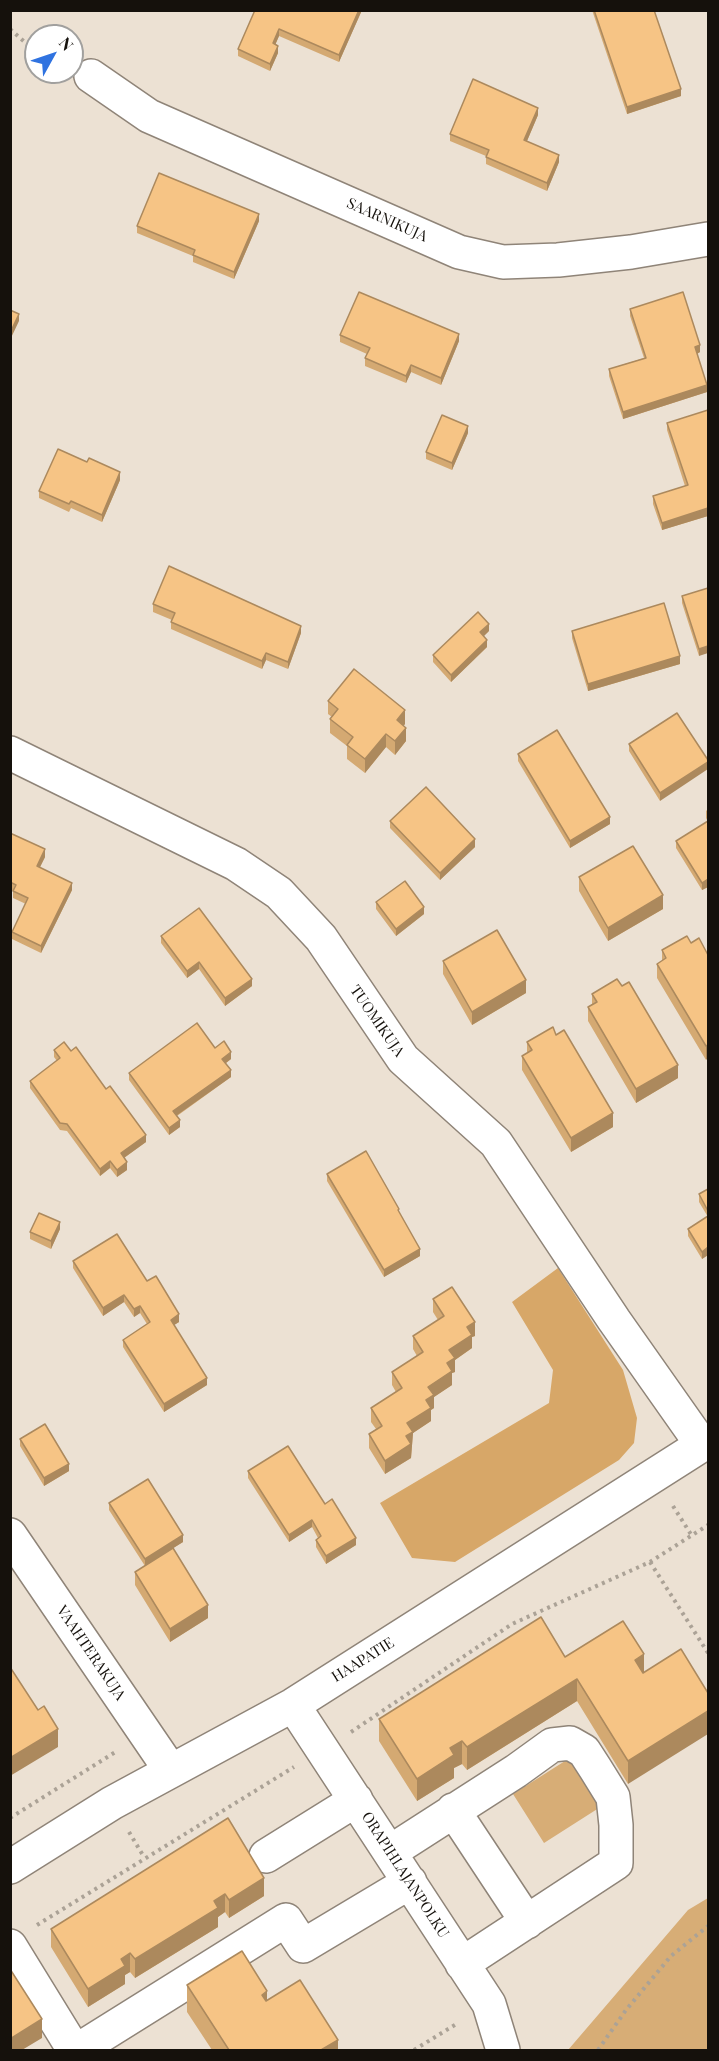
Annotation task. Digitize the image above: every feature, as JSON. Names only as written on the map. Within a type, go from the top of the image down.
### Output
[{"type":"street","name":"SAARNIKUJA","points":[[91,76],[149,116],[459,252],[503,262],[558,260],[632,252],[708,239]]},
{"type":"street","name":"TUOMIKUJA","points":[[10,753],[236,864],[279,893],[321,938],[403,1059],[496,1143],[614,1320],[705,1443]]},
{"type":"street","name":"HAAPATIE","points":[[10,1867],[112,1803],[293,1705],[705,1443]]},
{"type":"street","name":"VAAHTERAKUJA","points":[[10,1535],[171,1771]]},
{"type":"street","name":"ORAPIHLAJANPOLKU","points":[[293,1705],[489,2004],[503,2050]]},
{"type":"street","points":[[390,1852],[516,1771],[552,1745],[570,1743],[584,1751],[595,1768],[612,1797],[616,1826],[616,1863],[462,1964]]},
{"type":"street","points":[[266,1856],[356,1800]]},
{"type":"street","points":[[453,1810],[527,1922]]},
{"type":"street","points":[[20,1937],[76,2050],[286,1920],[303,1946],[410,1882]]},
{"type":"path","points":[[10,29],[24,41]]},
{"type":"path","points":[[20,1937],[322,1749],[512,1624],[650,1562],[708,1525]]},
{"type":"path","points":[[650,1562],[708,1653]]},
{"type":"path","points":[[10,1818],[145,1733]]},
{"type":"path","points":[[598,2050],[626,2010],[671,1956],[708,1926]]},
{"type":"path","points":[[414,2050],[489,2004]]},
{"type":"shaded area","points":[[558,1268],[623,1370],[637,1418],[634,1443],[619,1460],[455,1562],[412,1558],[380,1503],[549,1403],[553,1370],[512,1302]]},
{"type":"shaded area","points":[[576,1754],[602,1806],[544,1843],[513,1794]]},
{"type":"shaded area","points":[[708,1898],[708,2050],[568,2050],[688,1910]]},
{"type":"building","points":[[255,10],[359,10],[339,55],[279,29],[273,43],[278,46],[270,64],[238,49]]},
{"type":"building","points":[[594,10],[654,10],[681,89],[627,107]]},
{"type":"building","points":[[473,79],[538,108],[524,140],[559,155],[547,183],[486,157],[489,150],[450,134]]},
{"type":"building","points":[[159,173],[259,214],[234,272],[193,255],[195,250],[137,226]]},
{"type":"building","points":[[359,292],[459,334],[441,378],[411,365],[406,376],[365,358],[370,348],[340,335]]},
{"type":"building","points":[[683,292],[700,345],[695,347],[707,385],[623,412],[609,369],[646,358],[630,309]]},
{"type":"building","points":[[10,310],[19,314],[10,333]]},
{"type":"building","points":[[708,410],[708,508],[662,523],[653,496],[688,485],[667,423]]},
{"type":"building","points":[[442,415],[468,426],[452,463],[426,452]]},
{"type":"building","points":[[58,449],[87,462],[89,458],[120,472],[102,515],[71,501],[69,504],[39,491]]},
{"type":"building","points":[[169,566],[301,626],[288,662],[266,653],[262,661],[171,622],[175,613],[153,604]]},
{"type":"building","points":[[708,588],[708,646],[699,649],[682,596]]},
{"type":"building","points":[[664,603],[680,656],[588,684],[572,631]]},
{"type":"building","points":[[478,612],[489,624],[480,632],[487,640],[451,675],[433,655]]},
{"type":"building","points":[[354,669],[405,710],[397,720],[406,728],[395,741],[386,734],[365,759],[347,745],[353,737],[330,719],[338,709],[328,701]]},
{"type":"building","points":[[677,713],[708,762],[660,793],[629,744]]},
{"type":"building","points":[[557,730],[610,817],[570,841],[518,754]]},
{"type":"building","points":[[426,787],[475,839],[440,873],[390,821]]},
{"type":"building","points":[[708,821],[708,879],[702,883],[676,841]]},
{"type":"building","points":[[10,833],[45,849],[37,866],[72,883],[41,946],[12,932],[28,898],[13,891],[16,885],[10,882]]},
{"type":"building","points":[[633,846],[663,895],[608,928],[579,877]]},
{"type":"building","points":[[405,881],[424,907],[396,929],[376,902]]},
{"type":"building","points":[[199,908],[252,979],[225,998],[199,962],[187,971],[161,936]]},
{"type":"building","points":[[497,930],[526,980],[472,1012],[443,961]]},
{"type":"building","points":[[687,936],[691,943],[699,938],[708,955],[708,1045],[706,1046],[657,964],[666,958],[662,950]]},
{"type":"building","points":[[617,979],[622,986],[629,982],[678,1065],[636,1089],[588,1007],[597,1002],[592,994]]},
{"type":"building","points":[[197,1023],[215,1048],[224,1041],[231,1052],[222,1059],[231,1070],[173,1111],[180,1120],[169,1128],[129,1073]]},
{"type":"building","points":[[553,1027],[556,1035],[564,1030],[613,1113],[571,1138],[522,1056],[532,1050],[527,1042]]},
{"type":"building","points":[[64,1042],[71,1051],[76,1047],[106,1089],[110,1086],[146,1135],[121,1153],[127,1162],[117,1170],[110,1161],[100,1169],[67,1124],[60,1123],[30,1081],[60,1058],[54,1050]]},
{"type":"building","points":[[366,1151],[420,1249],[384,1270],[327,1174]]},
{"type":"building","points":[[708,1189],[708,1211],[699,1194]]},
{"type":"building","points":[[39,1213],[60,1222],[51,1241],[30,1232]]},
{"type":"building","points":[[708,1216],[708,1247],[702,1252],[688,1229]]},
{"type":"building","points":[[117,1234],[147,1281],[156,1276],[179,1314],[171,1320],[207,1378],[164,1404],[123,1340],[150,1322],[140,1306],[134,1309],[124,1295],[103,1308],[73,1261]]},
{"type":"building","points":[[452,1287],[475,1322],[467,1327],[472,1335],[449,1350],[455,1358],[447,1363],[452,1371],[428,1387],[434,1395],[426,1400],[431,1408],[407,1423],[413,1432],[406,1436],[411,1444],[385,1461],[369,1434],[382,1426],[371,1408],[402,1388],[392,1372],[423,1352],[413,1336],[444,1316],[433,1299]]},
{"type":"building","points":[[45,1424],[69,1464],[44,1478],[20,1439]]},
{"type":"building","points":[[288,1446],[325,1504],[332,1499],[356,1538],[326,1556],[316,1540],[321,1536],[312,1520],[289,1535],[248,1471]]},
{"type":"building","points":[[148,1479],[183,1535],[145,1559],[109,1503]]},
{"type":"building","points":[[173,1548],[208,1605],[170,1629],[135,1572]]},
{"type":"building","points":[[541,1617],[565,1657],[623,1621],[644,1654],[635,1660],[643,1673],[681,1649],[708,1693],[708,1711],[628,1761],[577,1679],[467,1747],[462,1741],[450,1748],[454,1755],[417,1779],[379,1719]]},
{"type":"building","points":[[10,1667],[38,1710],[44,1706],[58,1729],[10,1758]]},
{"type":"building","points":[[228,1818],[264,1878],[229,1900],[225,1894],[214,1901],[218,1908],[135,1959],[130,1953],[121,1959],[125,1966],[88,1989],[51,1929]]},
{"type":"building","points":[[242,1951],[267,1991],[262,1995],[266,2001],[300,1980],[338,2040],[321,2050],[229,2050],[187,1985]]},
{"type":"building","points":[[10,1969],[42,2019],[10,2039]]}]
